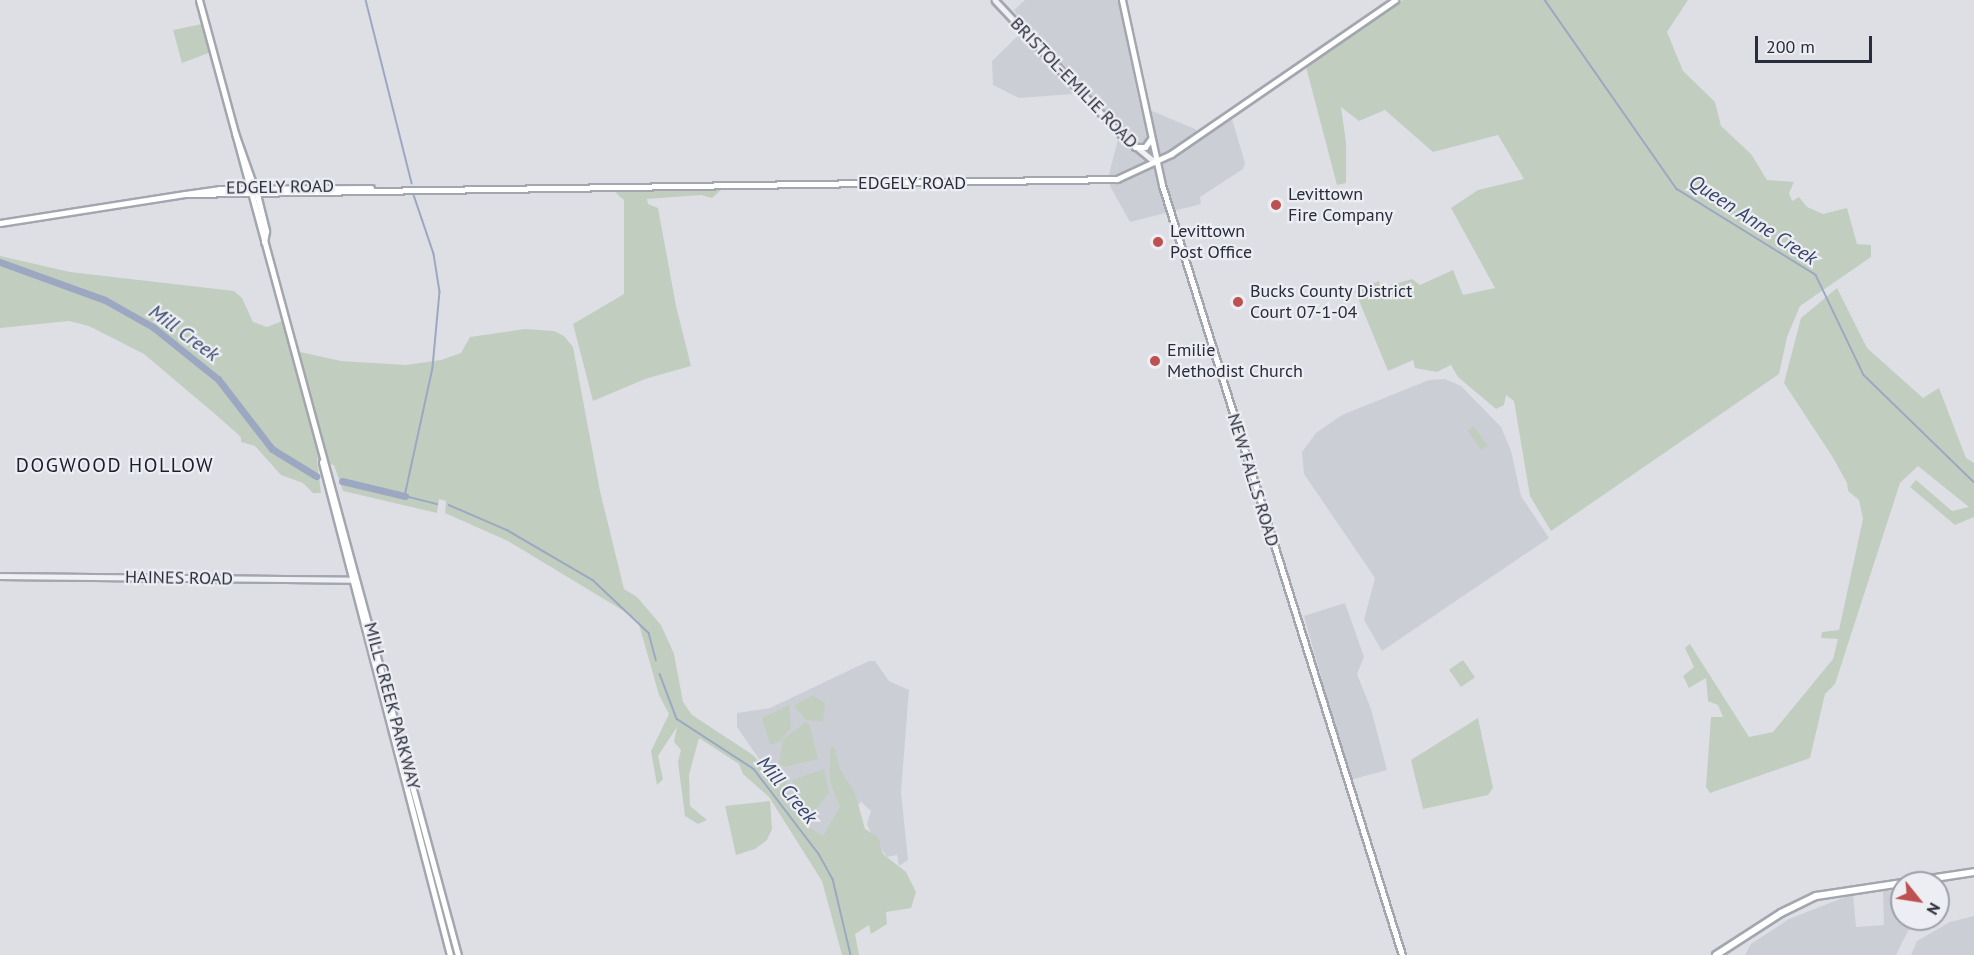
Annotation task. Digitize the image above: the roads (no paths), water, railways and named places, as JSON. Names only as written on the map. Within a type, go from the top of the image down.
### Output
[{"type":"main road","name":"MILL CREEK PARKWAY","points":[[199,0],[235,133],[266,231],[264,243],[322,458],[358,580],[458,955]]},
{"type":"main road","name":"NEW FALLS ROAD","points":[[1122,0],[1156,163],[1402,955]]},
{"type":"main road","name":"EDGELY ROAD","points":[[0,223],[185,194],[253,191],[756,182],[1052,183],[1117,179],[1156,163],[1395,0]]},
{"type":"main road","points":[[1135,147],[1145,147],[1151,139]]},
{"type":"main road","name":"MILL CREEK PARKWAY","points":[[322,458],[350,580],[450,955]]},
{"type":"main road","points":[[1716,955],[1781,913],[1816,896],[1974,872]]},
{"type":"street","name":"BRISTOL-EMILIE ROAD","points":[[995,0],[1135,147],[1156,163]]},
{"type":"street","name":"HAINES ROAD","points":[[0,576],[358,580]]},
{"type":"waterway","points":[[366,0],[412,183]]},
{"type":"waterway","name":"Queen Anne Creek","points":[[1545,0],[1677,189],[1816,275],[1864,375],[1974,482]]},
{"type":"waterway","points":[[413,192],[434,254],[440,292],[433,368],[405,496],[437,504]]},
{"type":"waterway","name":"Mill Creek","points":[[0,262],[105,300],[153,327],[218,379],[272,449],[316,476]]},
{"type":"waterway","name":"Mill Creek","points":[[342,481],[405,496]]},
{"type":"waterway","name":"Mill Creek","points":[[449,505],[507,530],[593,580],[649,633],[656,660]]},
{"type":"waterway","name":"Mill Creek","points":[[660,674],[677,719],[754,769],[819,854],[833,879],[851,955]]},
{"type":"place","name":"Levittown Fire Company","points":[[1276,205]]},
{"type":"place","name":"Levittown Post Office","points":[[1158,242]]},
{"type":"place","name":"Bucks County District Court 07-1-04","points":[[1238,302]]},
{"type":"place","name":"Emilie Methodist Church","points":[[1155,361]]},
{"type":"district","name":"DOGWOOD HOLLOW","points":[[115,465]]}]
